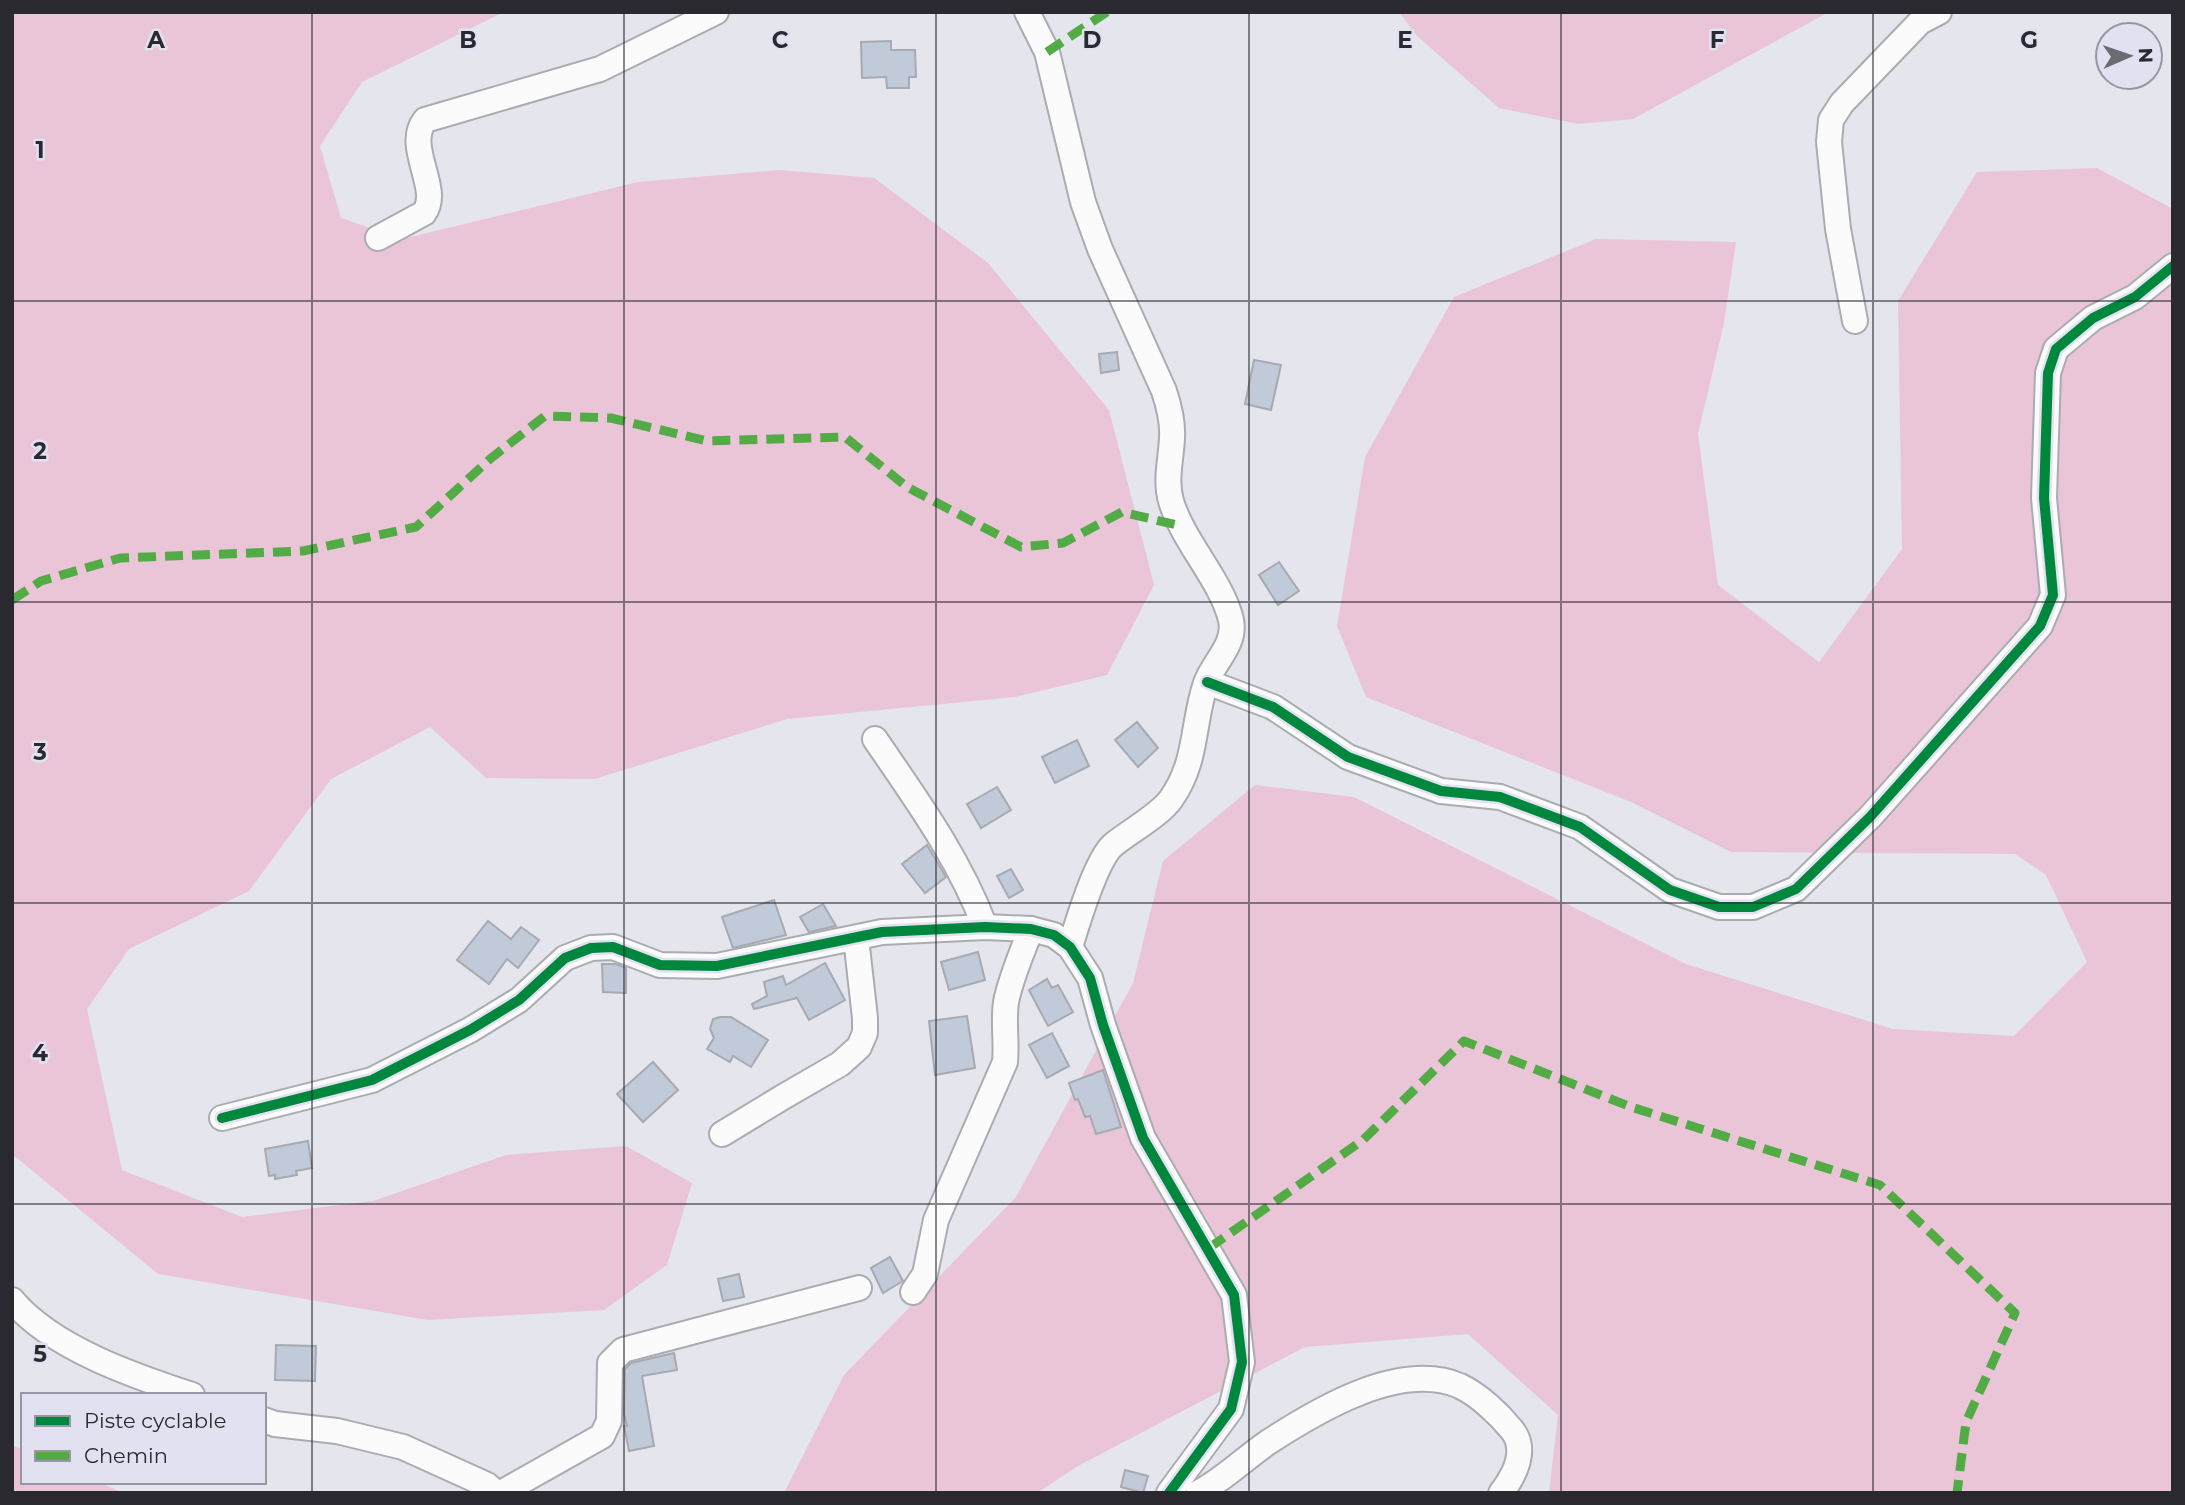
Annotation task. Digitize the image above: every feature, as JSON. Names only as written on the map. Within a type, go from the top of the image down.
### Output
[{"type":"street","points":[[379,238],[424,213],[427,208],[429,198],[418,143],[420,127],[425,120],[600,69],[716,12]]},
{"type":"street","points":[[1027,12],[1047,52],[1083,202],[1100,249],[1164,391],[1171,414],[1173,436],[1168,475],[1171,500],[1181,526],[1226,605],[1231,623],[1229,643],[1206,682],[1190,763],[1170,801],[1110,848],[1082,905],[1070,947]]},
{"type":"street","points":[[1856,321],[1838,229],[1829,142],[1831,120],[1842,103],[1920,22],[1939,12]]},
{"type":"street","points":[[1206,682],[1273,707],[1348,757],[1440,791],[1500,797],[1580,827],[1670,890],[1718,907],[1753,907],[1796,889],[1870,817],[2040,626],[2053,595],[2044,498],[2048,373],[2056,349],[2093,317],[2135,298],[2173,266]]},
{"type":"street","points":[[875,739],[955,861],[972,893],[985,927]]},
{"type":"street","points":[[222,1118],[372,1080],[470,1030],[519,1000],[565,958],[591,948],[613,947],[660,965],[717,966],[882,932],[985,927],[1031,929],[1054,935],[1070,947],[1090,978],[1102,1025],[1143,1138],[1234,1295],[1242,1362],[1231,1409],[1169,1493]]},
{"type":"street","points":[[913,1292],[925,1274],[936,1220],[1005,1062],[1006,1004],[1011,982],[1031,929]]},
{"type":"street","points":[[722,1135],[840,1064],[859,1047],[865,1033],[865,1018],[856,938]]},
{"type":"street","points":[[502,1493],[602,1436],[609,1421],[610,1363],[623,1350],[859,1288]]},
{"type":"street","points":[[12,1300],[45,1330],[107,1364],[187,1393]]},
{"type":"street","points":[[1198,1493],[1313,1415],[1373,1388],[1408,1380],[1438,1380],[1459,1385],[1480,1398],[1514,1432],[1519,1444],[1519,1460],[1511,1481],[1501,1493]]},
{"type":"street","points":[[266,1421],[337,1431],[404,1447],[487,1485],[496,1493]]},
{"type":"shaded area","points":[[12,12],[504,12],[362,82],[320,146],[341,218],[402,239],[638,182],[779,170],[874,178],[988,263],[1109,410],[1154,585],[1107,675],[1015,697],[787,719],[595,779],[486,778],[430,727],[331,779],[249,891],[129,949],[87,1009],[122,1170],[242,1217],[373,1201],[506,1155],[626,1146],[692,1183],[667,1265],[604,1310],[428,1320],[158,1274],[12,1154]]},
{"type":"shaded area","points":[[1399,12],[1829,12],[1633,119],[1578,124],[1499,108],[1417,36]]},
{"type":"shaded area","points":[[2097,168],[2173,209],[2173,1493],[1549,1493],[1558,1415],[1468,1334],[1305,1347],[1078,1466],[1037,1493],[784,1493],[844,1375],[1016,1197],[1133,983],[1163,861],[1255,785],[1354,797],[1686,964],[1893,1029],[2014,1036],[2087,962],[2046,875],[2015,854],[1731,852],[1631,802],[1366,697],[1337,626],[1365,457],[1454,297],[1596,239],[1736,242],[1724,323],[1698,434],[1718,585],[1819,662],[1902,549],[1898,301],[1977,172]]},
{"type":"shaded area","points":[[12,1445],[21,1449],[21,1484],[103,1484],[123,1493],[12,1493]]},
{"type":"building","points":[[891,41],[891,50],[915,50],[916,77],[909,77],[909,88],[887,88],[886,77],[862,78],[861,42]]},
{"type":"building","points":[[1117,352],[1119,370],[1101,373],[1099,354]]},
{"type":"building","points":[[1254,360],[1281,365],[1271,410],[1245,404]]},
{"type":"building","points":[[1279,562],[1299,591],[1278,605],[1259,575]]},
{"type":"building","points":[[1137,722],[1158,748],[1138,767],[1115,740]]},
{"type":"building","points":[[1077,740],[1089,766],[1055,783],[1042,757]]},
{"type":"building","points":[[997,787],[1011,810],[981,828],[967,804]]},
{"type":"building","points":[[927,845],[946,877],[925,893],[902,864]]},
{"type":"building","points":[[1011,869],[1023,890],[1009,898],[997,876]]},
{"type":"building","points":[[774,900],[786,935],[733,948],[722,917]]},
{"type":"building","points":[[823,904],[836,926],[809,932],[800,917]]},
{"type":"building","points":[[488,921],[511,939],[521,927],[539,940],[518,968],[507,959],[489,984],[457,960]]},
{"type":"building","points":[[978,952],[985,980],[949,990],[941,962]]},
{"type":"building","points":[[825,963],[845,1000],[809,1020],[797,998],[754,1009],[752,1004],[767,996],[764,982],[783,976],[786,985]]},
{"type":"building","points":[[602,964],[616,964],[626,968],[626,993],[603,992]]},
{"type":"building","points":[[1047,979],[1052,988],[1058,985],[1073,1012],[1048,1026],[1029,990]]},
{"type":"building","points":[[967,1016],[975,1068],[935,1075],[929,1021]]},
{"type":"building","points":[[731,1017],[768,1040],[751,1067],[733,1056],[730,1062],[707,1049],[714,1038],[710,1029],[713,1019]]},
{"type":"building","points":[[1052,1033],[1069,1066],[1047,1078],[1029,1045]]},
{"type":"building","points":[[653,1062],[678,1090],[643,1122],[617,1094]]},
{"type":"building","points":[[1103,1070],[1121,1127],[1096,1134],[1090,1116],[1085,1117],[1069,1083]]},
{"type":"building","points":[[308,1141],[312,1168],[296,1171],[297,1175],[275,1179],[275,1175],[269,1176],[265,1149]]},
{"type":"building","points":[[890,1257],[903,1281],[883,1293],[871,1268]]},
{"type":"building","points":[[739,1274],[744,1297],[723,1301],[718,1279]]},
{"type":"building","points":[[276,1345],[316,1346],[315,1381],[275,1380]]},
{"type":"building","points":[[674,1353],[677,1370],[642,1376],[654,1446],[629,1451],[624,1426],[627,1426],[624,1414],[625,1369],[631,1363]]},
{"type":"building","points":[[1125,1470],[1148,1476],[1143,1493],[1121,1487]]},
{"type":"marked path","points":[[1047,52],[1107,12]]},
{"type":"marked path","points":[[12,600],[41,581],[120,558],[303,551],[416,527],[490,459],[545,416],[611,418],[707,441],[845,437],[907,487],[1021,547],[1063,543],[1122,512],[1181,526]]},
{"type":"marked path","points":[[1209,1248],[1363,1140],[1464,1041],[1631,1107],[1880,1185],[2015,1313],[1966,1422],[1957,1493]]},
{"type":"cycle path","points":[[1207,682],[1273,707],[1348,757],[1441,791],[1500,797],[1580,827],[1670,890],[1719,907],[1753,907],[1796,889],[1870,817],[2040,626],[2053,595],[2044,498],[2048,373],[2056,349],[2093,318],[2135,297],[2173,266]]},
{"type":"cycle path","points":[[222,1118],[372,1080],[470,1030],[519,1000],[565,958],[591,948],[613,947],[660,965],[717,966],[882,932],[985,927],[1031,929],[1054,935],[1070,947],[1090,978],[1103,1025],[1143,1138],[1234,1295],[1242,1362],[1231,1409],[1169,1493]]}]
